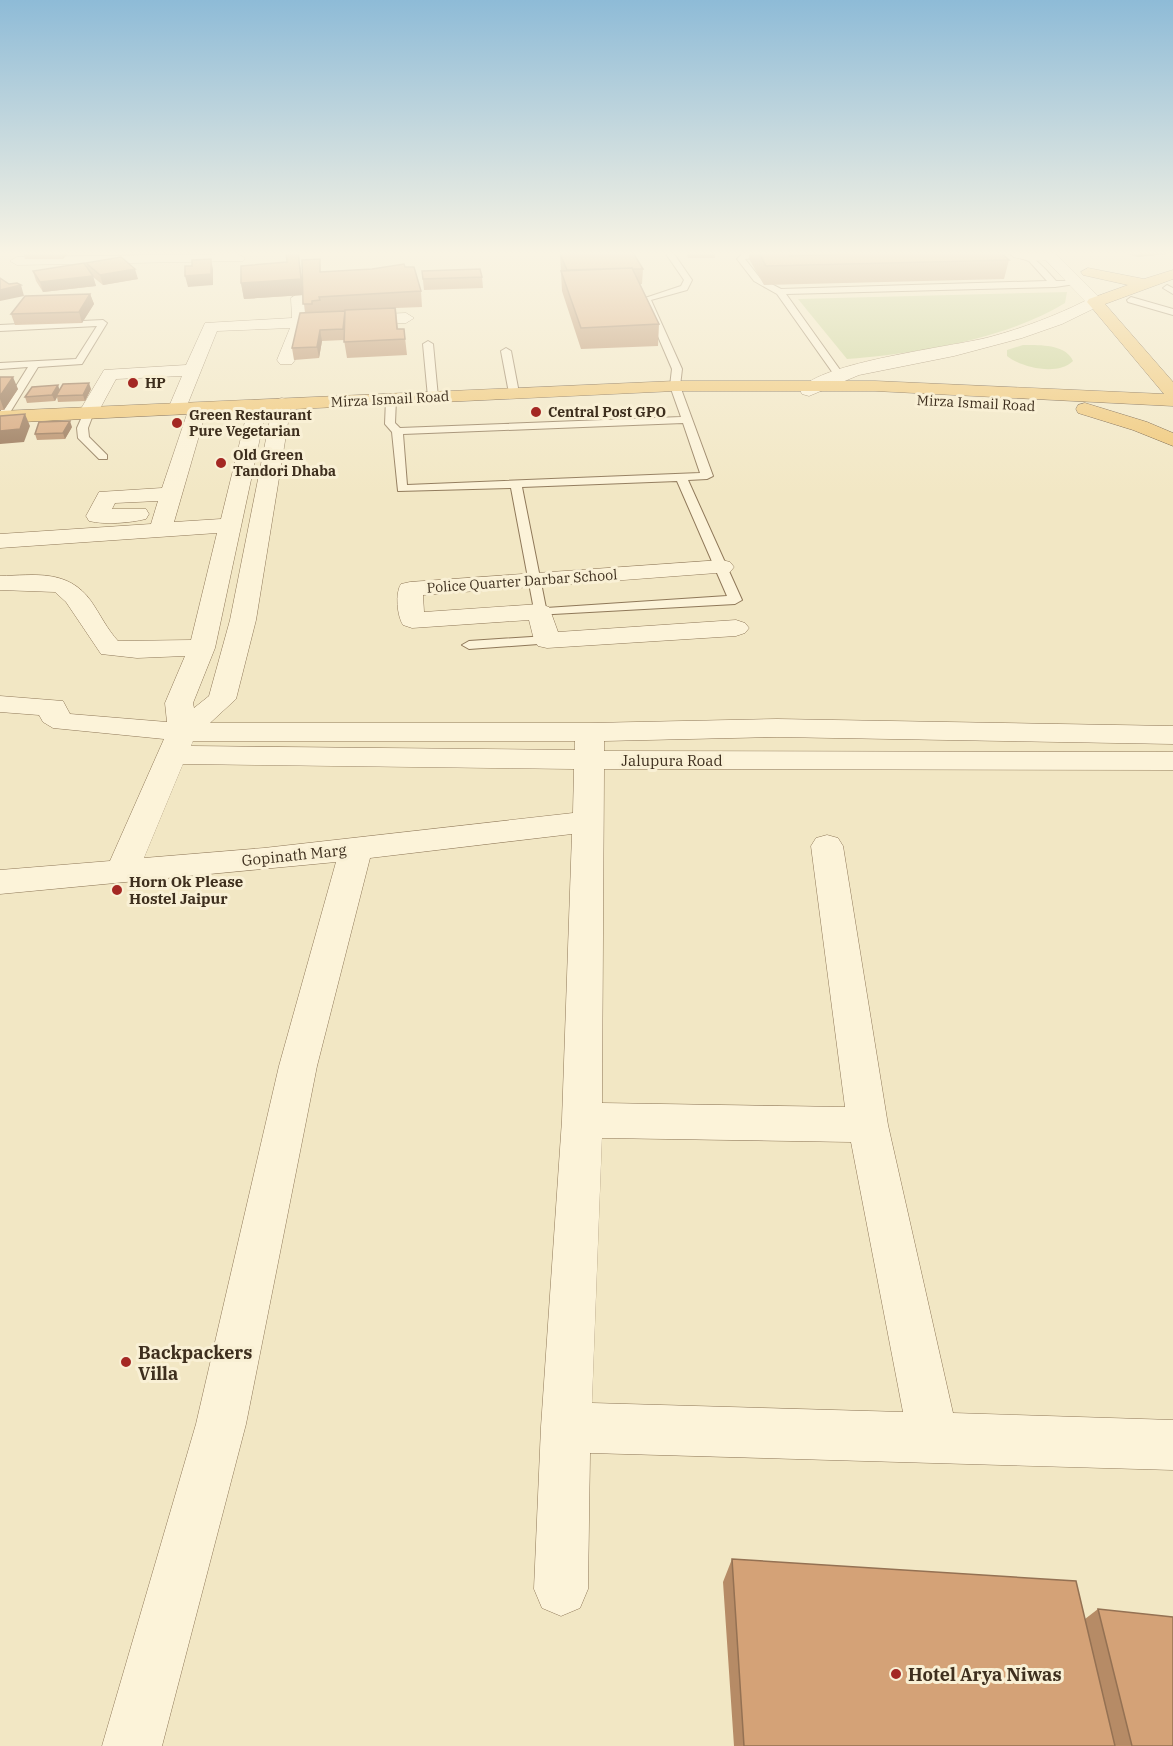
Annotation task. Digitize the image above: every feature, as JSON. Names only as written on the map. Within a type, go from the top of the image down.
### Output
[{"type":"highway","points":[[1123,332],[1139,374],[1173,393]]},
{"type":"highway","points":[[1082,402],[1139,374]]},
{"type":"highway","name":"Mirza Ismail Road","points":[[1,417],[675,386],[779,386],[812,388],[854,396],[1082,402],[1173,400]]},
{"type":"highway","name":"Mirza Ismail Road","points":[[1082,402],[1173,413]]},
{"type":"highway","points":[[1082,402],[1173,440]]},
{"type":"street","points":[[166,512],[188,409],[193,370],[208,332]]},
{"type":"street","points":[[286,360],[296,332]]},
{"type":"street","points":[[812,388],[838,374],[996,341],[1025,332]]},
{"type":"street","points":[[89,412],[110,374],[193,370]]},
{"type":"street","points":[[122,871],[177,744],[179,703],[202,648],[230,525],[270,404]]},
{"type":"street","points":[[177,744],[222,699],[243,620],[270,404]]},
{"type":"street","points":[[0,541],[166,512],[230,525]]},
{"type":"street","name":"Police Quarter Darbar School","points":[[540,612],[412,620],[410,589],[722,567]]},
{"type":"street","points":[[0,583],[52,583],[68,589],[98,636],[110,648],[137,650],[202,648]]},
{"type":"street","points":[[540,612],[547,640],[736,628]]},
{"type":"street","name":"Jalupura Road","points":[[0,704],[52,706],[53,716],[63,722],[177,744],[466,757],[837,729],[1173,735]]},
{"type":"street","points":[[561,1589],[566,1427],[582,1120],[590,746]]},
{"type":"street","name":"Jalupura Road","points":[[590,746],[1173,761]]},
{"type":"street","name":"Gopinath Marg","points":[[0,882],[264,859],[587,822]]},
{"type":"street","points":[[827,846],[868,1125],[933,1438]]},
{"type":"street","points":[[132,1746],[221,1424],[298,1066],[356,848]]},
{"type":"street","points":[[582,1120],[868,1125]]},
{"type":"street","points":[[566,1427],[1173,1445]]},
{"type":"lane","points":[[0,366],[79,362],[97,332]]},
{"type":"lane","points":[[391,399],[390,424],[397,431],[402,489],[707,476],[675,386],[677,369],[661,332]]},
{"type":"lane","points":[[809,332],[838,374]]},
{"type":"lane","points":[[428,344],[433,397]]},
{"type":"lane","points":[[506,351],[514,393]]},
{"type":"lane","points":[[1,417],[36,364]]},
{"type":"lane","points":[[89,412],[81,435],[85,442],[103,457]]},
{"type":"lane","points":[[397,431],[687,420]]},
{"type":"lane","points":[[516,484],[540,612],[735,600],[681,477]]},
{"type":"lane","points":[[469,645],[547,640]]},
{"type":"green space","points":[[825,332],[996,332],[931,349],[847,359]]},
{"type":"green space","points":[[1023,345],[1058,348],[1069,355],[1073,361],[1058,368],[1040,369],[1022,364],[1007,356],[1007,350]]},
{"type":"building","points":[[296,332],[320,332],[317,347],[292,348]]},
{"type":"building","points":[[344,332],[404,332],[405,339],[344,342]]},
{"type":"building","points":[[0,377],[13,377],[0,396]]},
{"type":"building","points":[[89,383],[83,395],[56,396],[63,384]]},
{"type":"building","points":[[58,385],[52,395],[25,397],[32,387]]},
{"type":"building","points":[[25,414],[20,429],[0,431],[0,416]]},
{"type":"building","points":[[70,421],[63,433],[35,434],[39,422]]},
{"type":"building","name":"Hotel Arya Niwas","points":[[732,1559],[1076,1581],[1115,1746],[744,1746]]},
{"type":"building","points":[[1098,1609],[1173,1617],[1173,1746],[1132,1746]]},
{"type":"place","name":"HP","points":[[133,383]]},
{"type":"place","name":"Central Post GPO","points":[[536,412]]},
{"type":"place","name":"Green Restaurant Pure Vegetarian","points":[[177,423]]},
{"type":"place","name":"Old Green Tandori Dhaba","points":[[221,463]]},
{"type":"place","name":"Horn Ok Please Hostel Jaipur","points":[[117,890]]},
{"type":"place","name":"Backpackers Villa","points":[[126,1362]]},
{"type":"place","name":"Hotel Arya Niwas","points":[[896,1674]]}]
